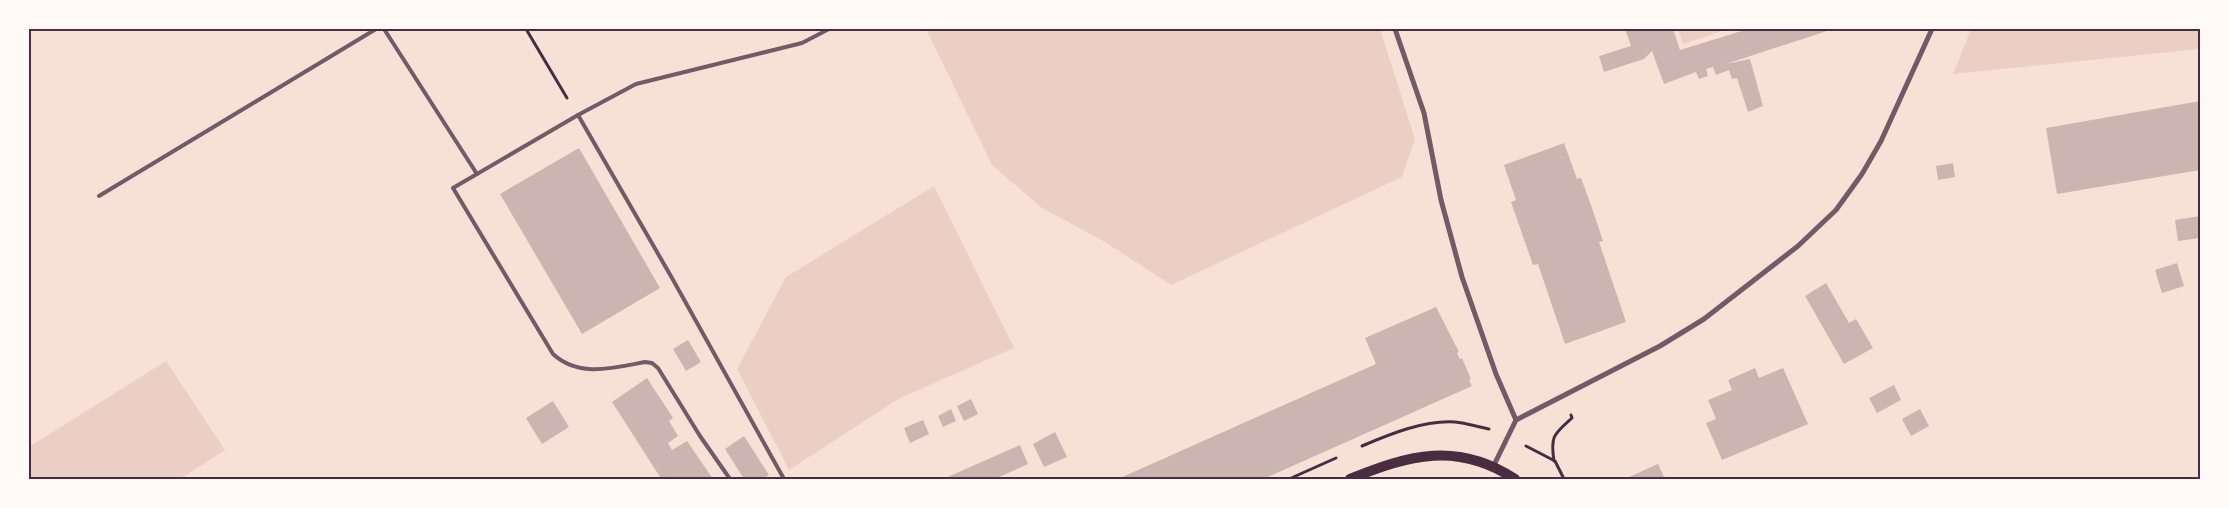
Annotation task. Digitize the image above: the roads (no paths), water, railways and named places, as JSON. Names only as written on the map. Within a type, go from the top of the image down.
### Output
[{"type":"main road","points":[[1350,479],[1384,465],[1421,456],[1460,457],[1493,467],[1515,479]]},
{"type":"street","points":[[1394,29],[1424,112],[1441,200],[1462,277],[1496,374],[1516,420]]},
{"type":"street","points":[[1493,467],[1516,420],[1660,346],[1704,319],[1798,246],[1836,210],[1862,174],[1881,141],[1932,29]]},
{"type":"lane","points":[[99,196],[376,29]]},
{"type":"lane","points":[[384,29],[477,174]]},
{"type":"lane","points":[[730,479],[700,436],[658,368],[652,363],[645,362],[587,370],[562,362],[553,354],[453,188],[578,115],[636,84],[802,43],[830,29]]},
{"type":"lane","points":[[578,115],[672,278],[784,479]]}]
